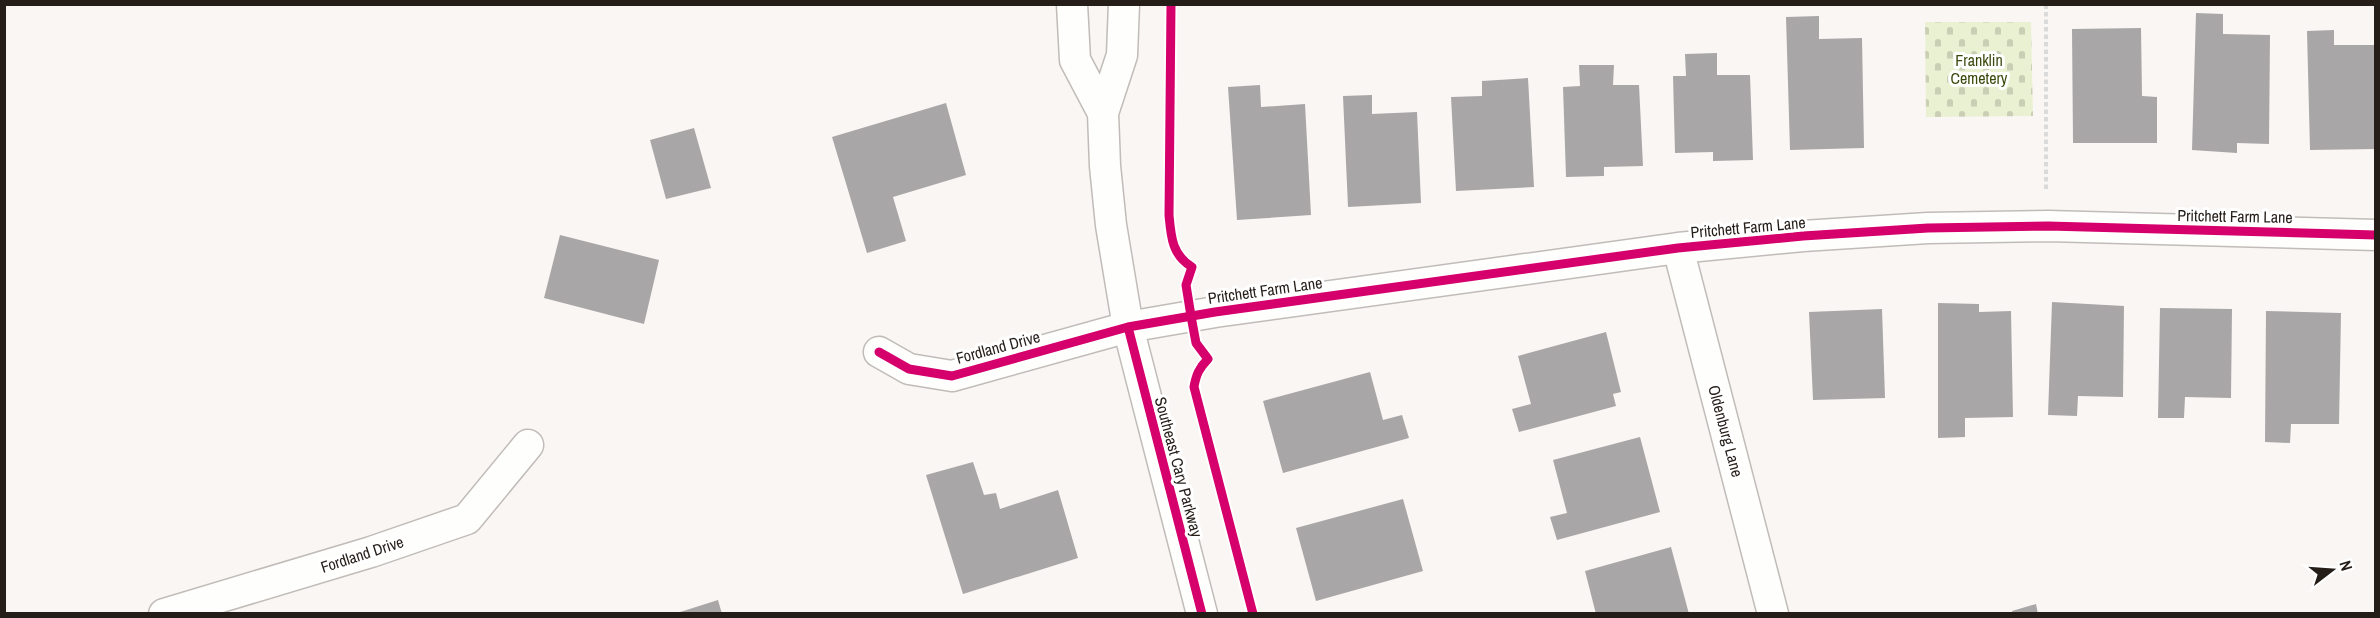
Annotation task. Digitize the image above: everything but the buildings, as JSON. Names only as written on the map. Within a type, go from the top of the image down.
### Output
[{"type":"street","name":"Southeast Cary Parkway","points":[[1072,4],[1075,60],[1103,113]]},
{"type":"street","name":"Southeast Cary Parkway","points":[[1124,4],[1122,56],[1103,113],[1111,225],[1128,327],[1202,614]]},
{"type":"street","name":"Pritchett Farm Lane","points":[[1128,327],[1215,312],[1678,248],[1845,233],[2048,226],[2376,235]]},
{"type":"street","name":"Oldenburg Lane","points":[[1678,248],[1773,614]]},
{"type":"street","name":"Fordland Drive","points":[[879,352],[909,369],[952,376],[1128,327]]},
{"type":"street","name":"Fordland Drive","points":[[164,614],[371,552],[466,519],[528,446]]},
{"type":"path","points":[[2046,4],[2046,189]]},
{"type":"green space","name":"Franklin Cemetery","points":[[1925,22],[2031,22],[2033,116],[1926,117]]},
{"type":"cycle path","points":[[1171,4],[1169,215],[1171,231],[1176,251],[1192,267],[1186,285],[1191,316],[1196,343],[1208,359],[1198,372],[1194,387],[1253,614]]},
{"type":"cycle path","points":[[879,352],[909,369],[952,376],[1128,327],[1215,312],[1678,248],[1803,236],[1928,228],[2048,226],[2376,235]]},
{"type":"cycle path","points":[[1128,327],[1202,614]]}]
